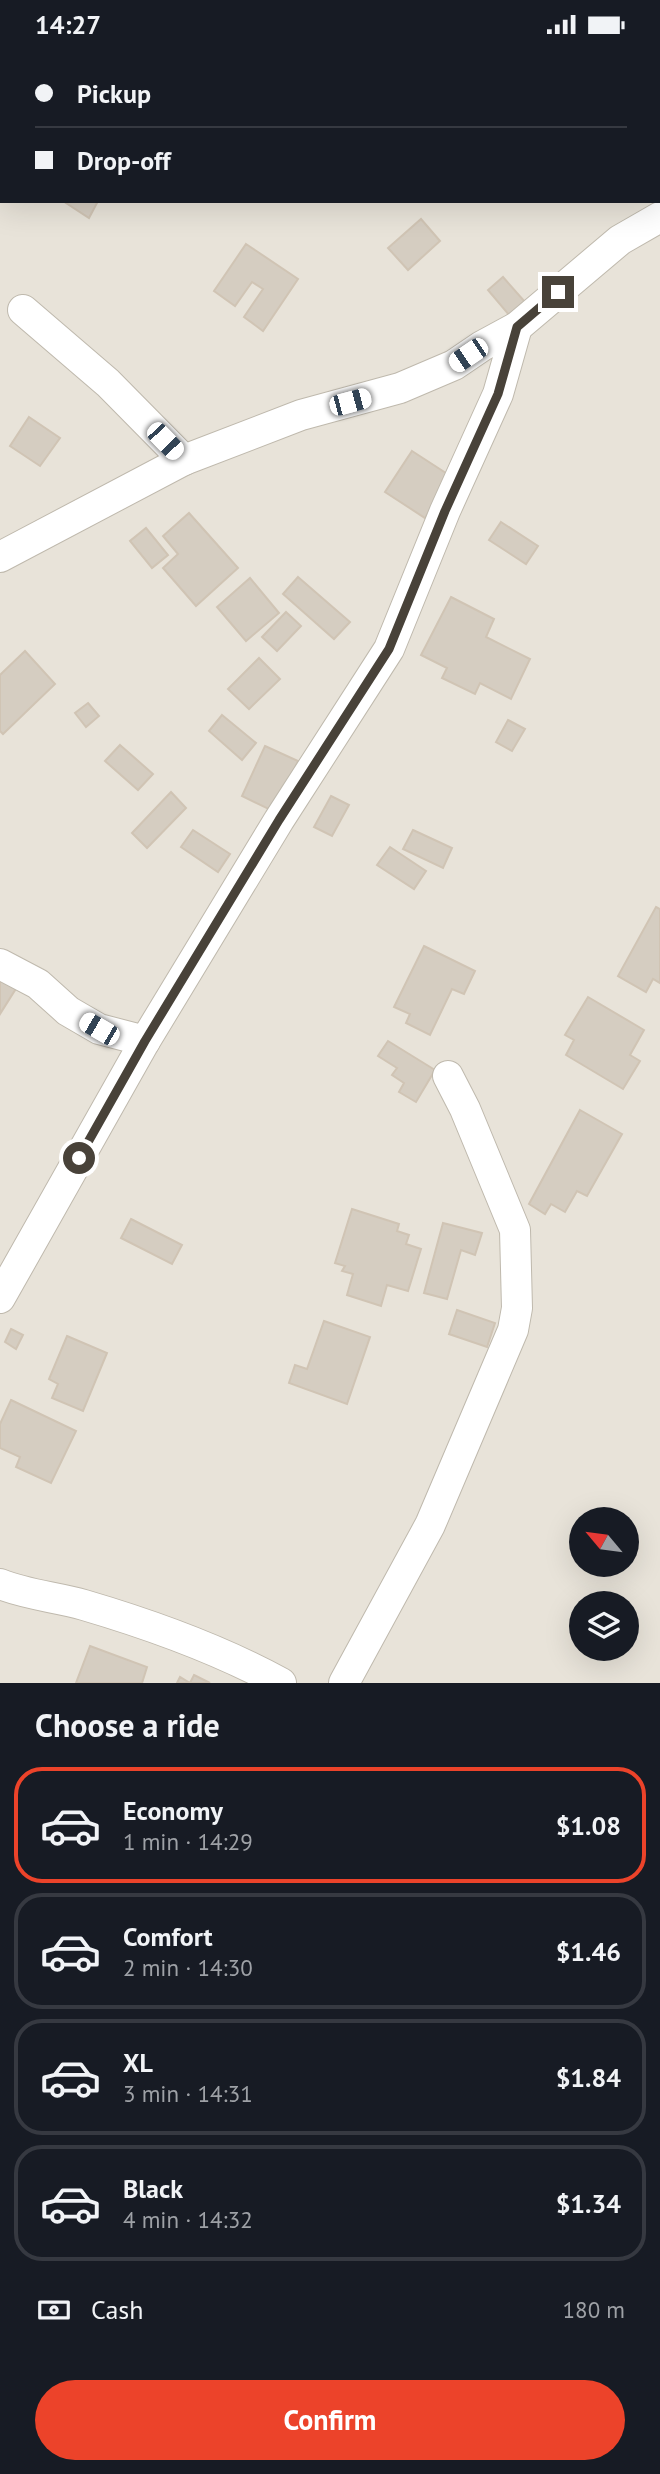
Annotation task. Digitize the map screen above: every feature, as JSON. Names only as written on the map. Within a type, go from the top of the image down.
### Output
[{"type":"street","points":[[0,557],[184,460],[301,415],[400,388],[454,365],[517,327],[620,240],[660,216]]},
{"type":"street","points":[[23,310],[108,383],[184,460]]},
{"type":"street","points":[[0,1298],[145,1041],[279,820],[389,649],[445,511],[498,394],[517,327]]},
{"type":"street","points":[[0,964],[38,984],[68,1011],[99,1029],[145,1041]]},
{"type":"street","points":[[344,1683],[430,1525],[513,1330],[517,1308],[515,1230],[465,1109],[448,1076]]},
{"type":"street","points":[[0,1584],[83,1605],[202,1645],[243,1662],[281,1683]]},
{"type":"shaded area","points":[[0,203],[660,203],[660,1683],[0,1683]]},
{"type":"building","points":[[66,203],[97,203],[89,218]]},
{"type":"building","points":[[421,219],[440,241],[408,270],[388,248]]},
{"type":"building","points":[[246,244],[298,279],[263,331],[244,317],[263,289],[252,282],[235,306],[214,291]]},
{"type":"building","points":[[503,277],[525,302],[510,316],[488,290]]},
{"type":"building","points":[[29,417],[60,438],[40,466],[10,446]]},
{"type":"building","points":[[412,451],[452,477],[425,518],[385,492]]},
{"type":"building","points":[[189,513],[238,568],[196,606],[163,568],[178,554],[163,536]]},
{"type":"building","points":[[501,522],[538,546],[526,564],[489,540]]},
{"type":"building","points":[[146,528],[168,555],[152,568],[130,541]]},
{"type":"building","points":[[298,577],[350,622],[334,639],[283,594]]},
{"type":"building","points":[[250,578],[279,613],[246,641],[217,607]]},
{"type":"building","points":[[451,597],[494,619],[486,637],[530,659],[511,699],[480,683],[475,694],[442,678],[447,668],[421,655]]},
{"type":"building","points":[[286,612],[301,626],[277,651],[262,637]]},
{"type":"building","points":[[25,651],[55,684],[3,734],[0,731],[0,675]]},
{"type":"building","points":[[259,658],[280,679],[249,709],[228,689]]},
{"type":"building","points":[[88,703],[99,716],[86,727],[75,713]]},
{"type":"building","points":[[222,715],[256,743],[242,760],[209,731]]},
{"type":"building","points":[[508,720],[525,729],[512,751],[496,742]]},
{"type":"building","points":[[120,745],[153,774],[138,790],[105,761]]},
{"type":"building","points":[[265,746],[298,761],[275,812],[242,796]]},
{"type":"building","points":[[171,792],[186,808],[147,848],[132,833]]},
{"type":"building","points":[[331,796],[349,805],[332,836],[314,827]]},
{"type":"building","points":[[193,830],[230,854],[218,872],[181,847]]},
{"type":"building","points":[[413,830],[452,848],[443,868],[403,849]]},
{"type":"building","points":[[390,847],[426,871],[414,889],[377,865]]},
{"type":"building","points":[[656,907],[660,909],[660,983],[653,979],[646,992],[618,976]]},
{"type":"building","points":[[424,946],[475,971],[464,994],[452,989],[430,1035],[406,1023],[410,1014],[394,1007]]},
{"type":"building","points":[[0,977],[17,987],[0,1014]]},
{"type":"building","points":[[588,997],[644,1030],[630,1055],[640,1061],[623,1089],[566,1055],[574,1040],[565,1035]]},
{"type":"building","points":[[388,1041],[435,1070],[416,1102],[399,1092],[404,1083],[392,1075],[397,1068],[378,1056]]},
{"type":"building","points":[[580,1110],[622,1134],[587,1196],[577,1191],[565,1212],[551,1204],[545,1214],[529,1204]]},
{"type":"building","points":[[352,1209],[399,1224],[397,1231],[409,1235],[406,1244],[421,1249],[408,1291],[387,1285],[381,1306],[347,1295],[353,1274],[342,1271],[345,1266],[335,1263]]},
{"type":"building","points":[[131,1219],[182,1245],[172,1264],[121,1238]]},
{"type":"building","points":[[443,1223],[482,1233],[475,1255],[461,1250],[447,1299],[424,1293]]},
{"type":"building","points":[[457,1310],[495,1323],[487,1347],[449,1334]]},
{"type":"building","points":[[324,1321],[370,1337],[347,1404],[289,1383],[295,1365],[307,1369]]},
{"type":"building","points":[[11,1329],[23,1335],[16,1349],[5,1342]]},
{"type":"building","points":[[67,1336],[107,1353],[83,1411],[52,1398],[58,1384],[49,1379]]},
{"type":"building","points":[[11,1400],[76,1431],[51,1483],[16,1467],[20,1457],[0,1448],[0,1424]]},
{"type":"building","points":[[90,1646],[147,1667],[142,1683],[76,1683]]},
{"type":"building","points":[[194,1675],[210,1683],[190,1683]]},
{"type":"building","points":[[180,1677],[190,1683],[177,1683]]},
{"type":"route","points":[[79,1158],[145,1041],[279,820],[389,649],[445,511],[498,394],[517,327],[558,292]]}]
